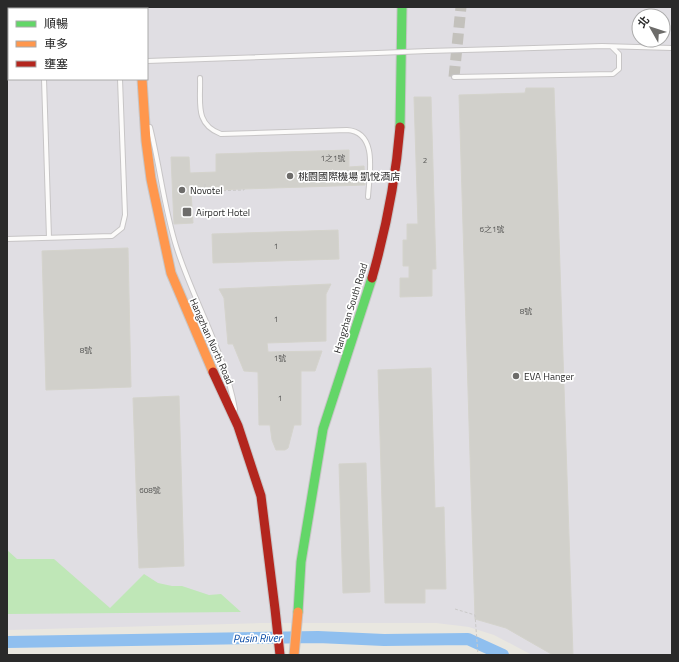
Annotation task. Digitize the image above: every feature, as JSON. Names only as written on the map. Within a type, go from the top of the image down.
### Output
[{"type":"main road","name":"Hangzhan South Road","points":[[294,655],[301,562],[323,429],[362,312],[378,256],[397,161],[401,109],[402,7]]},
{"type":"main road","name":"Hangzhan North Road","points":[[142,80],[151,179],[171,273],[197,337],[238,426],[261,496],[280,655]]},
{"type":"lane","points":[[148,61],[612,47],[672,48]]},
{"type":"lane","points":[[454,77],[613,74],[619,69],[619,54],[612,47]]},
{"type":"lane","points":[[200,78],[202,118],[205,125],[221,134],[347,130],[357,132],[368,144],[370,152],[368,197]]},
{"type":"lane","points":[[44,80],[49,238]]},
{"type":"lane","points":[[7,239],[112,236],[122,228],[125,215],[120,80]]},
{"type":"lane","points":[[143,102],[159,163],[167,213],[177,248],[222,364],[233,400],[238,426]]},
{"type":"path","points":[[205,184],[205,192]]},
{"type":"path","points":[[213,191],[244,189]]},
{"type":"path","points":[[455,609],[475,615],[478,655]]},
{"type":"shaded area","points":[[7,7],[672,7],[672,655],[532,655],[494,635],[469,627],[436,623],[261,623],[7,630]]},
{"type":"green space","points":[[7,550],[17,559],[54,559],[110,608],[144,574],[158,583],[172,586],[182,586],[209,595],[221,594],[241,612],[7,614]]},
{"type":"building","name":"EVA Hanger","points":[[526,88],[554,88],[573,655],[553,655],[506,628],[475,619],[459,95],[525,93]]},
{"type":"building","points":[[414,97],[431,97],[436,269],[432,269],[432,296],[400,297],[400,278],[409,278],[409,266],[403,266],[403,240],[407,240],[407,224],[418,224]]},
{"type":"building","name":"桃園國際機場 凱悅酒店","points":[[349,150],[349,167],[364,166],[365,185],[191,192],[193,223],[174,224],[171,157],[189,157],[190,173],[216,172],[216,154]]},
{"type":"building","points":[[338,230],[339,259],[213,263],[212,234]]},
{"type":"building","points":[[128,248],[131,387],[46,390],[42,251]]},
{"type":"building","points":[[331,284],[326,294],[326,341],[267,343],[268,352],[322,351],[315,371],[301,371],[301,425],[294,425],[288,448],[285,450],[276,450],[272,440],[270,425],[259,425],[258,372],[244,371],[233,344],[228,344],[224,298],[219,289]]},
{"type":"building","points":[[431,368],[435,508],[444,507],[446,589],[425,589],[425,603],[385,603],[378,370]]},
{"type":"building","points":[[179,396],[184,566],[139,568],[133,398]]},
{"type":"building","points":[[366,463],[370,592],[343,593],[339,464]]},
{"type":"waterway","name":"Pusin River","points":[[7,642],[318,637],[384,640],[468,639],[503,655]]},
{"type":"tunnel","points":[[454,77],[461,7]]},
{"type":"traffic: fast","points":[[400,127],[402,7]]},
{"type":"traffic: fast","points":[[298,612],[301,562],[323,429],[372,278]]},
{"type":"traffic: slow","points":[[142,80],[146,141],[151,179],[171,273],[213,372]]},
{"type":"traffic: slow","points":[[294,655],[298,612]]},
{"type":"traffic: jam","points":[[372,278],[390,203],[400,127]]},
{"type":"traffic: jam","points":[[213,372],[238,426],[261,496],[275,609]]},
{"type":"traffic: jam","points":[[275,609],[280,655]]},
{"type":"place","name":"桃園國際機場 凱悅酒店","points":[[290,176]]},
{"type":"place","name":"Novotel","points":[[182,190]]},
{"type":"place","name":"Airport Hotel","points":[[187,212]]},
{"type":"place","name":"EVA Hanger","points":[[516,376]]}]
